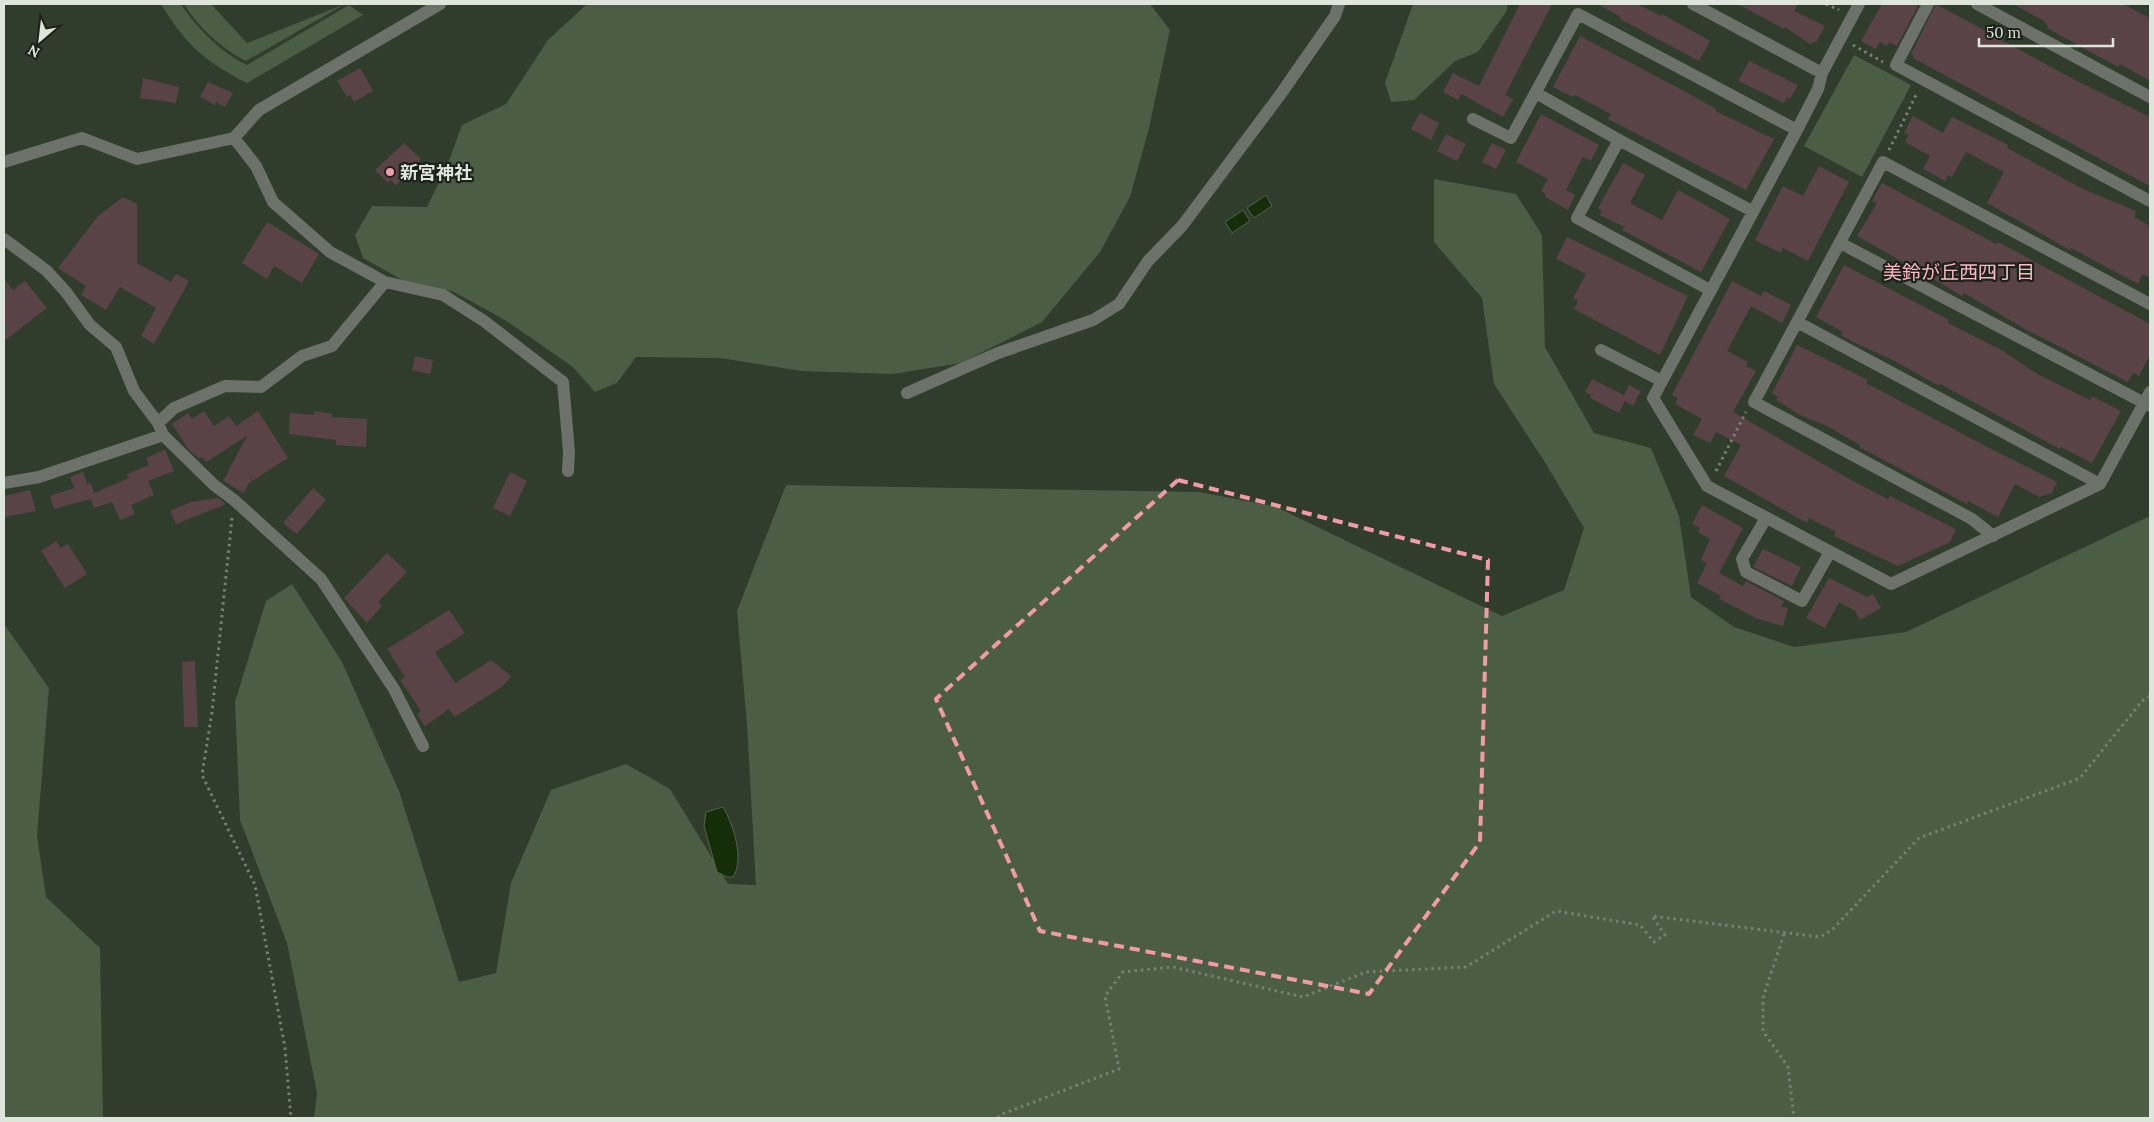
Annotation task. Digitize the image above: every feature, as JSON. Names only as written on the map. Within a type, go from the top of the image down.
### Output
[{"type":"street","points":[[4,162],[82,138],[137,159],[234,138],[259,110],[440,4]]},
{"type":"street","points":[[907,393],[998,353],[1093,320],[1119,304],[1148,261],[1182,226],[1280,95],[1335,16],[1339,4]]},
{"type":"street","points":[[1693,4],[1822,73]]},
{"type":"street","points":[[1840,243],[2148,400],[2100,484],[1891,584],[1706,486],[1653,398],[1797,130],[1818,88],[1822,73],[1859,4]]},
{"type":"street","points":[[1928,4],[1896,64],[2150,201]]},
{"type":"street","points":[[1977,4],[2150,97]]},
{"type":"street","points":[[1473,119],[1511,138],[1578,14],[1797,130]]},
{"type":"street","points":[[1536,93],[1752,211]]},
{"type":"street","points":[[234,138],[256,166],[273,202],[330,252],[386,282],[443,295],[484,321],[564,382],[569,452],[568,471]]},
{"type":"street","points":[[1619,140],[1577,218],[1710,290]]},
{"type":"street","points":[[1993,536],[1972,519],[1754,402],[1883,162],[2150,304]]},
{"type":"street","points":[[4,239],[47,271],[66,292],[90,325],[116,346],[134,392],[160,429],[214,485],[234,500],[321,579],[394,689],[423,746]]},
{"type":"street","points":[[4,483],[39,477],[160,429],[174,408],[225,386],[261,387],[302,356],[332,346],[386,282]]},
{"type":"street","points":[[1797,322],[2100,484]]},
{"type":"street","points":[[1601,350],[1662,381]]},
{"type":"street","points":[[1766,518],[1742,559],[1746,572],[1802,601],[1830,552]]},
{"type":"path","points":[[1826,4],[1841,11]]},
{"type":"path","points":[[1853,46],[1890,65],[1896,64]]},
{"type":"path","points":[[1883,162],[1923,80]]},
{"type":"path","points":[[1706,486],[1746,411],[1754,402]]},
{"type":"path","points":[[234,500],[212,712],[202,775],[256,885],[285,1048],[291,1118]]},
{"type":"path","points":[[998,1118],[1000,1115],[1119,1069],[1105,996],[1124,972],[1173,967],[1303,997],[1366,972],[1466,967],[1556,911],[1640,925],[1654,942],[1665,935],[1652,916],[1820,937],[1832,930],[1919,838],[2080,778],[2142,701],[2150,696]]},
{"type":"path","points":[[1784,934],[1763,998],[1763,1031],[1788,1068],[1794,1118]]},
{"type":"highlighted area","points":[[1178,480],[1488,560],[1480,842],[1369,994],[1040,931],[936,699]]},
{"type":"shaded area","points":[[161,4],[181,4],[210,39],[228,54],[247,65],[349,5],[363,15],[247,83],[219,67],[197,51],[179,31]]},
{"type":"shaded area","points":[[184,4],[211,4],[247,43],[345,4],[246,61],[211,37]]},
{"type":"shaded area","points":[[587,4],[1150,4],[1170,30],[1149,128],[1130,197],[1100,252],[1042,322],[961,363],[893,374],[802,371],[720,358],[636,357],[617,383],[595,392],[573,367],[505,320],[454,292],[404,281],[363,258],[355,235],[372,206],[427,207],[447,166],[462,125],[506,104],[548,40]]},
{"type":"shaded area","points":[[1413,4],[1508,4],[1506,12],[1478,52],[1455,61],[1414,100],[1391,102],[1385,83]]},
{"type":"shaded area","points":[[1854,55],[1911,85],[1862,177],[1804,146]]},
{"type":"shaded area","points":[[1434,179],[1516,194],[1542,235],[1545,347],[1594,433],[1651,448],[1679,516],[1691,597],[1734,627],[1794,647],[1906,632],[2150,516],[2150,1118],[314,1118],[317,1093],[287,943],[240,820],[235,702],[266,601],[292,584],[342,662],[399,791],[459,982],[496,973],[511,883],[551,790],[626,764],[670,789],[728,884],[756,885],[747,725],[737,611],[786,485],[1199,492],[1274,506],[1502,616],[1564,590],[1584,528],[1546,464],[1494,384],[1482,298],[1434,242]]},
{"type":"shaded area","points":[[1266,195],[1272,206],[1254,218],[1247,208]]},
{"type":"shaded area","points":[[1243,210],[1250,221],[1232,233],[1225,222]]},
{"type":"shaded area","points":[[4,624],[49,688],[37,836],[46,897],[100,948],[103,1118],[4,1118]]},
{"type":"shaded area","points":[[723,807],[734,832],[738,851],[738,861],[733,877],[727,877],[717,872],[704,826],[706,812]]},
{"type":"building","points":[[1520,4],[1552,4],[1505,95],[1513,99],[1503,117],[1461,94],[1458,100],[1443,92],[1453,73],[1479,86]]},
{"type":"building","points":[[1597,4],[1637,4],[1661,16],[1662,14],[1710,41],[1699,61],[1620,19],[1621,17]]},
{"type":"building","points":[[1738,4],[1798,4],[1794,11],[1825,26],[1817,41],[1810,44],[1785,27],[1784,29]]},
{"type":"building","points":[[1882,4],[1919,4],[1897,46],[1889,42],[1887,46],[1880,42],[1876,49],[1861,41]]},
{"type":"building","points":[[1936,4],[2073,79],[2150,117],[2150,186],[1913,58],[1914,56],[1911,54]]},
{"type":"building","points":[[2013,4],[2123,4],[2150,18],[2150,81],[2120,64],[2118,67],[2047,28],[2048,26],[2044,21]]},
{"type":"building","points":[[1580,36],[1686,92],[1716,109],[1715,111],[1774,139],[1746,190],[1608,119],[1611,114],[1575,95],[1573,97],[1553,87]]},
{"type":"building","points":[[1749,61],[1798,85],[1790,99],[1787,97],[1784,103],[1738,81]]},
{"type":"building","points":[[360,68],[373,91],[354,102],[350,95],[347,97],[337,81]]},
{"type":"building","points":[[143,78],[179,87],[176,103],[140,98]]},
{"type":"building","points":[[208,82],[233,93],[225,107],[216,102],[215,105],[200,97]]},
{"type":"building","points":[[1420,113],[1439,123],[1431,140],[1411,129]]},
{"type":"building","points":[[1541,114],[1599,145],[1591,161],[1583,157],[1566,190],[1575,195],[1568,210],[1545,197],[1546,194],[1541,191],[1548,179],[1516,162]]},
{"type":"building","points":[[1913,116],[1943,133],[1952,117],[2008,145],[2007,148],[2083,189],[2136,211],[2134,217],[2150,226],[2150,278],[2142,274],[2138,284],[2071,248],[2070,250],[1987,203],[2004,172],[1966,152],[1952,177],[1948,175],[1945,181],[1923,169],[1930,156],[1905,142],[1909,135],[1904,133]]},
{"type":"building","points":[[1446,134],[1466,144],[1457,161],[1437,151]]},
{"type":"building","points":[[404,143],[421,159],[396,185],[390,180],[388,183],[375,170]]},
{"type":"building","points":[[1492,143],[1506,150],[1496,169],[1482,162]]},
{"type":"building","points":[[1623,163],[1645,175],[1630,203],[1662,220],[1678,190],[1730,219],[1701,272],[1622,230],[1624,227],[1600,215],[1602,211],[1598,208]]},
{"type":"building","points":[[1819,166],[1849,182],[1808,261],[1783,248],[1781,253],[1755,240],[1783,186],[1803,196]]},
{"type":"building","points":[[1882,183],[1996,244],[1998,242],[2150,324],[2150,355],[2139,376],[2133,373],[2128,382],[2025,329],[1964,293],[1962,296],[1857,236],[1877,203],[1872,201]]},
{"type":"building","points":[[123,197],[137,204],[137,263],[171,282],[176,274],[189,281],[154,344],[141,336],[156,308],[120,287],[106,310],[81,295],[86,286],[58,268],[98,216]]},
{"type":"building","points":[[267,222],[319,254],[302,283],[274,266],[267,279],[242,263]]},
{"type":"building","points":[[1567,237],[1688,296],[1660,355],[1574,309],[1578,301],[1573,298],[1586,274],[1556,259]]},
{"type":"building","points":[[1844,265],[1949,320],[1948,323],[2003,351],[2039,375],[2090,400],[2092,396],[2121,411],[2092,463],[2061,447],[2060,449],[1891,359],[1855,343],[1841,335],[1843,332],[1816,317]]},
{"type":"building","points":[[4,279],[13,290],[25,281],[47,308],[4,341]]},
{"type":"building","points":[[1732,281],[1761,296],[1764,291],[1791,305],[1782,323],[1751,306],[1727,351],[1748,362],[1746,366],[1756,371],[1733,412],[1851,480],[1888,499],[1890,496],[1956,529],[1950,542],[1898,566],[1834,536],[1836,532],[1809,518],[1807,523],[1724,476],[1741,445],[1716,432],[1710,443],[1693,435],[1702,419],[1675,404],[1678,398],[1672,395]]},
{"type":"building","points":[[1797,345],[1868,380],[1866,383],[2057,482],[2052,493],[2039,497],[2015,484],[1998,517],[1968,501],[1967,504],[1859,447],[1860,445],[1827,426],[1800,415],[1776,400],[1778,397],[1772,393]]},
{"type":"building","points":[[415,356],[433,360],[430,374],[412,370]]},
{"type":"building","points":[[1592,379],[1624,395],[1629,385],[1641,391],[1633,406],[1625,401],[1619,413],[1590,398],[1591,395],[1585,392]]},
{"type":"building","points":[[204,411],[214,426],[229,416],[236,426],[258,411],[288,458],[249,483],[244,493],[223,481],[247,436],[206,462],[202,457],[199,459],[188,449],[172,424],[188,413],[192,419]]},
{"type":"building","points":[[314,411],[332,414],[332,417],[367,419],[366,447],[336,445],[336,440],[289,434],[290,413],[314,415]]},
{"type":"building","points":[[165,450],[174,471],[148,481],[154,495],[131,505],[135,514],[120,520],[112,502],[94,508],[91,499],[54,509],[50,496],[74,488],[70,477],[83,472],[87,484],[91,483],[94,493],[129,478],[127,474],[149,465],[146,458]]},
{"type":"building","points":[[510,472],[527,481],[510,516],[493,508]]},
{"type":"building","points":[[313,488],[326,500],[297,534],[283,523]]},
{"type":"building","points":[[30,490],[36,511],[4,517],[4,496]]},
{"type":"building","points":[[218,498],[226,504],[176,524],[170,511],[191,502]]},
{"type":"building","points":[[1702,505],[1743,528],[1719,573],[1743,586],[1746,581],[1784,601],[1781,607],[1788,608],[1783,626],[1758,619],[1719,599],[1721,596],[1697,583],[1707,563],[1701,560],[1710,539],[1698,532],[1700,528],[1692,524]]},
{"type":"building","points":[[56,541],[61,548],[68,544],[87,574],[65,588],[41,551]]},
{"type":"building","points":[[1763,549],[1801,567],[1792,586],[1753,567]]},
{"type":"building","points":[[387,553],[407,572],[378,602],[382,606],[367,623],[344,598]]},
{"type":"building","points":[[1829,578],[1867,597],[1873,594],[1881,608],[1860,620],[1855,611],[1839,602],[1825,628],[1806,618]]},
{"type":"building","points":[[449,610],[465,633],[435,652],[455,683],[491,660],[511,676],[503,686],[455,717],[449,709],[425,726],[417,714],[421,711],[400,680],[405,677],[387,649]]},
{"type":"building","points":[[195,661],[198,727],[184,727],[182,662]]},
{"type":"place","name":"新宮神社","points":[[390,172]]},
{"type":"district","name":"美鈴が丘西四丁目","points":[[1959,272]]}]
